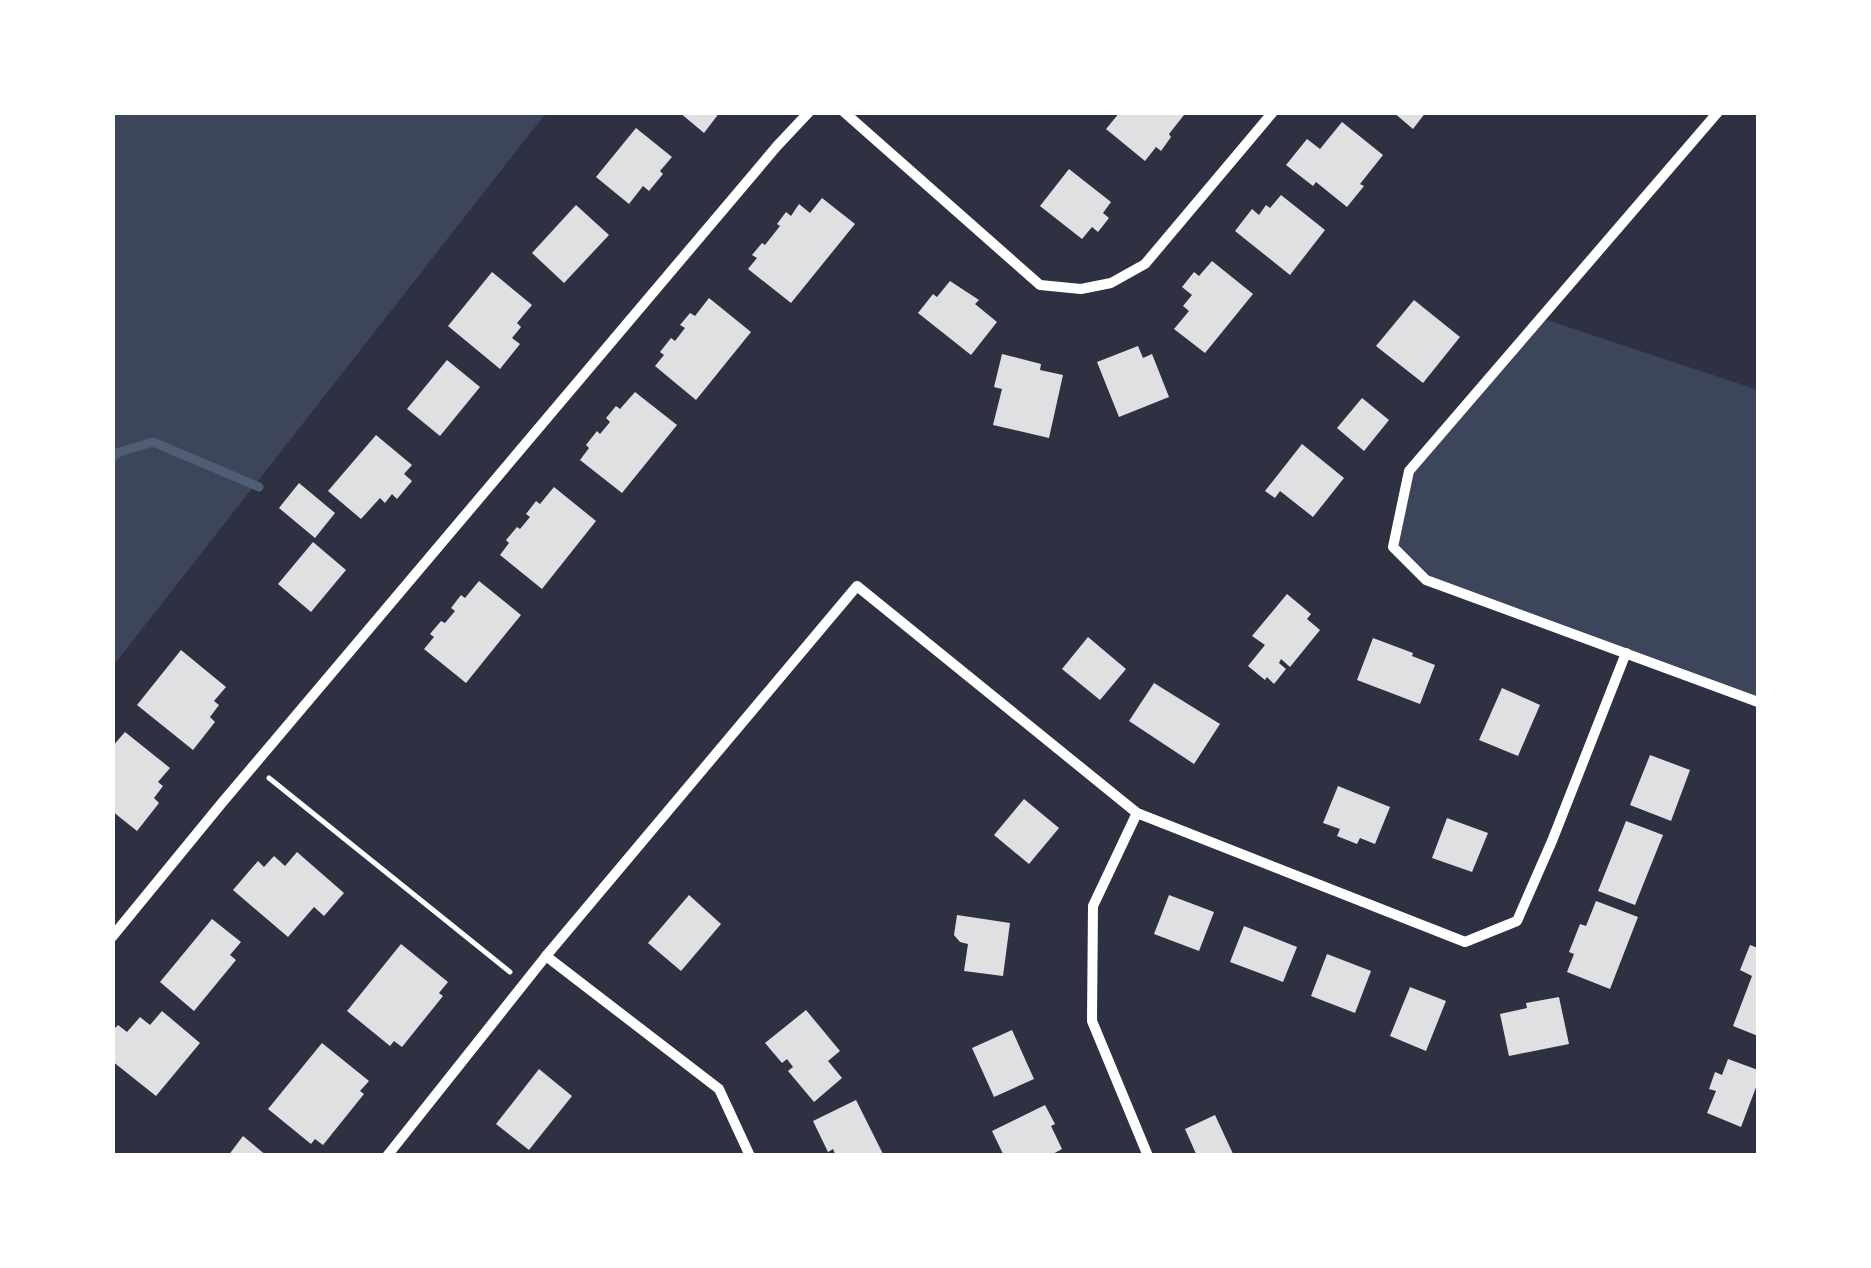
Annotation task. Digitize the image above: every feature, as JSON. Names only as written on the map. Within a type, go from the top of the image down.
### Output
[{"type":"street","points":[[112,937],[809,112]]},
{"type":"street","points":[[844,112],[1040,285],[1082,289],[1111,283],[1146,264],[1273,112]]},
{"type":"street","points":[[1718,112],[1409,471],[1392,547],[1426,580],[1758,702]]},
{"type":"street","points":[[386,1156],[546,956],[857,586],[1136,813],[1465,942],[1517,921],[1626,654]]},
{"type":"street","points":[[1136,813],[1092,906],[1092,1022],[1148,1156]]},
{"type":"street","points":[[546,956],[719,1089],[750,1156]]},
{"type":"path","points":[[253,766],[524,983]]},
{"type":"shaded area","points":[[112,113],[546,113],[113,666]]},
{"type":"shaded area","points":[[1541,318],[1758,390],[1758,702],[1426,580],[1393,547],[1409,471]]},
{"type":"building","points":[[679,112],[720,112],[704,133]]},
{"type":"building","points":[[1120,112],[1184,115],[1161,151],[1156,147],[1145,161],[1106,129]]},
{"type":"building","points":[[1393,112],[1426,112],[1413,129]]},
{"type":"building","points":[[1342,122],[1383,155],[1347,207],[1316,182],[1313,186],[1286,165],[1307,139],[1320,149]]},
{"type":"building","points":[[636,128],[672,157],[649,191],[643,186],[629,204],[596,177]]},
{"type":"building","points":[[1069,169],[1111,202],[1103,213],[1109,218],[1098,232],[1092,227],[1082,239],[1040,206]]},
{"type":"building","points":[[1281,195],[1325,230],[1290,275],[1235,231],[1252,209],[1259,215]]},
{"type":"building","points":[[822,198],[855,224],[791,303],[748,269],[757,258],[752,255],[762,243],[765,245],[786,212],[791,216],[799,204],[810,213]]},
{"type":"building","points":[[576,205],[609,235],[564,283],[532,253]]},
{"type":"building","points":[[1212,261],[1253,294],[1205,353],[1174,329],[1189,311],[1183,306],[1192,295],[1182,287],[1194,272],[1199,276]]},
{"type":"building","points":[[492,272],[532,305],[517,323],[521,327],[512,338],[520,344],[500,369],[448,326]]},
{"type":"building","points":[[950,281],[979,300],[975,304],[997,322],[971,355],[918,313]]},
{"type":"building","points":[[709,298],[751,332],[696,400],[655,366],[671,338],[675,341],[685,328],[680,325],[690,313],[695,316]]},
{"type":"building","points":[[1414,300],[1460,337],[1423,383],[1376,346]]},
{"type":"building","points":[[1138,346],[1143,358],[1152,354],[1169,397],[1119,417],[1097,362]]},
{"type":"building","points":[[1002,354],[1041,364],[1040,370],[1063,375],[1049,438],[993,425],[1002,389],[994,387]]},
{"type":"building","points":[[447,360],[480,387],[440,436],[407,409]]},
{"type":"building","points":[[635,392],[677,425],[622,493],[580,460],[597,431],[600,434],[610,422],[606,418]]},
{"type":"building","points":[[1362,398],[1389,420],[1364,451],[1337,428]]},
{"type":"building","points":[[376,435],[412,465],[404,474],[412,481],[397,499],[392,494],[385,503],[380,498],[361,519],[328,491]]},
{"type":"building","points":[[1302,444],[1344,478],[1313,517],[1280,491],[1275,498],[1265,491]]},
{"type":"building","points":[[299,483],[335,513],[315,538],[279,508]]},
{"type":"building","points":[[554,487],[596,521],[542,589],[500,555],[509,543],[506,540],[530,517],[526,514],[536,501],[540,504]]},
{"type":"building","points":[[313,542],[346,570],[311,612],[278,584]]},
{"type":"building","points":[[479,581],[521,615],[466,683],[424,649],[434,637],[430,634],[455,611],[451,608],[461,595],[465,598]]},
{"type":"building","points":[[1287,594],[1311,614],[1307,619],[1320,630],[1290,667],[1281,659],[1279,663],[1286,669],[1274,684],[1248,666],[1265,645],[1252,636]]},
{"type":"building","points":[[1088,637],[1126,669],[1100,700],[1062,669]]},
{"type":"building","points":[[1373,638],[1435,665],[1420,704],[1357,680]]},
{"type":"building","points":[[181,650],[226,687],[214,701],[219,705],[210,717],[215,722],[193,750],[137,705]]},
{"type":"building","points":[[1154,683],[1220,724],[1194,764],[1129,721]]},
{"type":"building","points":[[1502,688],[1540,705],[1518,756],[1479,740]]},
{"type":"building","points":[[125,732],[170,768],[158,782],[163,786],[154,798],[159,803],[137,831],[112,811],[112,747]]},
{"type":"building","points":[[1650,755],[1690,770],[1671,821],[1630,805]]},
{"type":"building","points":[[1338,786],[1390,807],[1375,844],[1360,838],[1357,844],[1337,836],[1340,829],[1323,823]]},
{"type":"building","points":[[1024,799],[1059,828],[1029,864],[994,835]]},
{"type":"building","points":[[1447,818],[1488,833],[1472,872],[1432,858]]},
{"type":"building","points":[[1626,821],[1663,835],[1635,905],[1598,891]]},
{"type":"building","points":[[297,852],[344,893],[324,916],[314,907],[288,937],[233,890],[258,861],[264,867],[274,856],[285,866]]},
{"type":"building","points":[[689,895],[721,924],[681,971],[648,943]]},
{"type":"building","points":[[1169,895],[1214,912],[1199,951],[1154,934]]},
{"type":"building","points":[[1596,901],[1638,917],[1610,989],[1567,972],[1574,954],[1569,952],[1580,924],[1586,926]]},
{"type":"building","points":[[957,915],[1010,923],[1003,976],[964,971],[968,944],[954,935]]},
{"type":"building","points":[[212,919],[241,942],[230,955],[236,960],[194,1011],[160,982]]},
{"type":"building","points":[[1244,926],[1297,947],[1283,982],[1230,962]]},
{"type":"building","points":[[401,944],[448,982],[439,993],[443,996],[402,1047],[394,1041],[390,1046],[347,1011]]},
{"type":"building","points":[[1750,945],[1758,948],[1758,1036],[1733,1026],[1752,976],[1740,970]]},
{"type":"building","points":[[1327,954],[1371,971],[1355,1013],[1311,996]]},
{"type":"building","points":[[1410,987],[1446,1001],[1426,1051],[1390,1036]]},
{"type":"building","points":[[1559,997],[1569,1044],[1509,1056],[1500,1014],[1527,1008],[1526,1003]]},
{"type":"building","points":[[806,1010],[840,1051],[828,1061],[842,1078],[814,1102],[788,1071],[793,1067],[787,1059],[782,1063],[765,1043]]},
{"type":"building","points":[[162,1011],[200,1043],[156,1096],[112,1061],[112,1031],[118,1025],[127,1032],[140,1017],[150,1025]]},
{"type":"building","points":[[1012,1030],[1034,1079],[994,1097],[972,1048]]},
{"type":"building","points":[[322,1043],[369,1081],[360,1091],[364,1094],[323,1145],[315,1139],[311,1144],[268,1109]]},
{"type":"building","points":[[1728,1059],[1758,1070],[1758,1082],[1741,1127],[1707,1113],[1716,1091],[1709,1089],[1715,1072],[1722,1075]]},
{"type":"building","points":[[539,1069],[572,1096],[529,1150],[496,1124]]},
{"type":"building","points":[[856,1100],[884,1156],[836,1156],[833,1149],[828,1152],[813,1121]]},
{"type":"building","points":[[1045,1105],[1062,1149],[1049,1156],[1004,1156],[992,1131]]},
{"type":"building","points":[[1215,1115],[1234,1156],[1197,1156],[1185,1129]]},
{"type":"building","points":[[243,1136],[267,1156],[228,1156]]},
{"type":"waterway","points":[[112,458],[119,452],[153,442],[259,487]]}]
